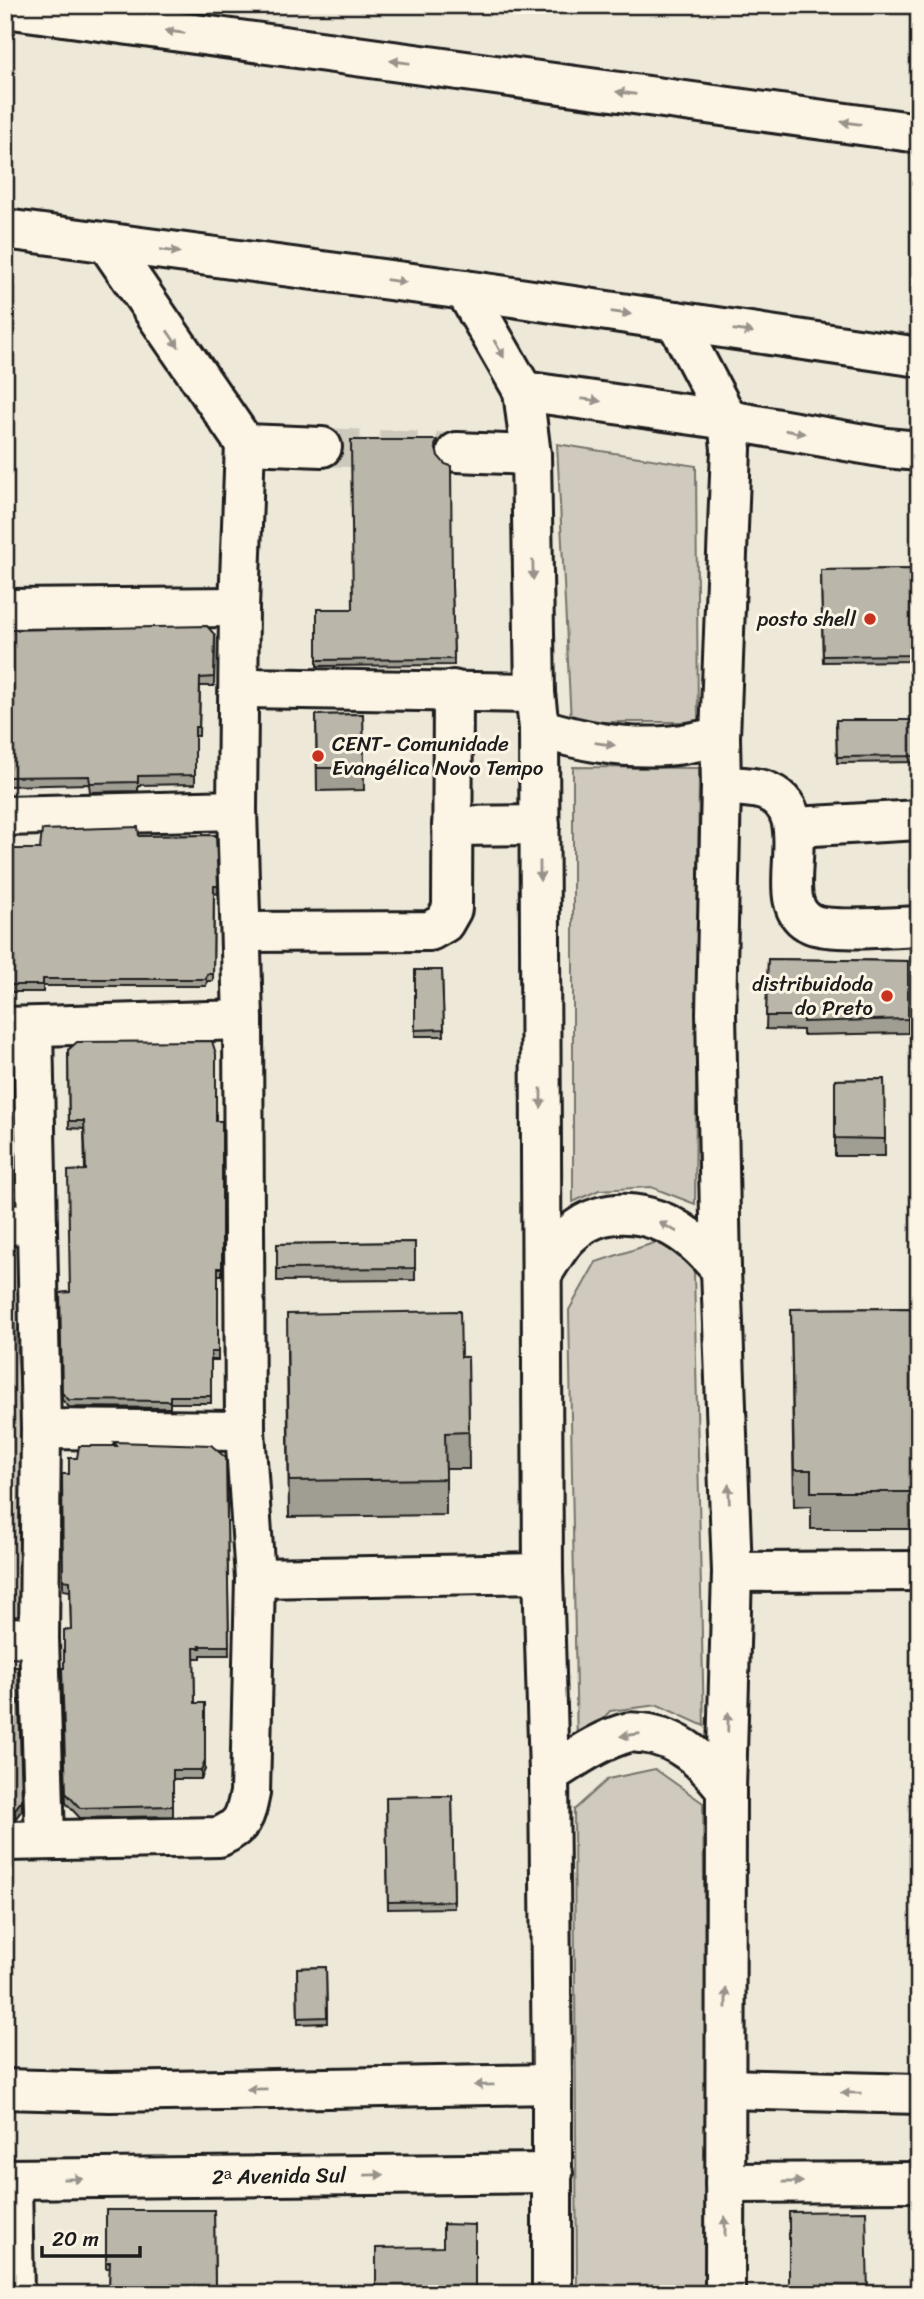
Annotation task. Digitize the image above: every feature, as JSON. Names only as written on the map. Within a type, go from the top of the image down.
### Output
[{"type":"main road","points":[[5,9],[919,132]]},
{"type":"main road","points":[[5,229],[465,290],[919,357]]},
{"type":"main road","points":[[5,1841],[219,1837],[235,1829],[245,1816],[250,1793],[255,1578],[245,1431],[242,932],[237,810],[239,607],[245,444],[107,243]]},
{"type":"main road","points":[[465,290],[523,391],[531,455],[540,825],[543,1573],[549,1774],[552,2294]]},
{"type":"main road","points":[[676,321],[728,420],[731,449],[720,737],[716,1013],[732,1572],[726,1789],[725,2294]]},
{"type":"main road","points":[[523,391],[919,451]]},
{"type":"main road","points":[[245,444],[322,447]]},
{"type":"main road","points":[[457,453],[531,455]]},
{"type":"main road","points":[[5,609],[239,607]]},
{"type":"main road","points":[[240,688],[453,690],[537,711],[580,741],[622,747],[668,746],[720,737]]},
{"type":"main road","points":[[242,932],[430,932],[444,923],[452,909],[453,690]]},
{"type":"main road","points":[[721,786],[766,791],[779,799],[787,809],[795,827],[793,882],[795,908],[801,916],[811,923],[826,927],[919,926]]},
{"type":"main road","points":[[5,816],[237,810]]},
{"type":"main road","points":[[795,827],[919,820]]},
{"type":"main road","points":[[452,826],[540,825]]},
{"type":"main road","points":[[45,1840],[22,1638],[41,1429],[21,1224],[19,1028],[243,1020]]},
{"type":"main road","points":[[542,1274],[570,1234],[596,1217],[627,1212],[664,1223],[693,1241],[722,1269]]},
{"type":"main road","points":[[41,1429],[245,1431]]},
{"type":"main road","points":[[732,1572],[919,1571]]},
{"type":"main road","points":[[255,1578],[543,1573]]},
{"type":"main road","points":[[549,1774],[595,1746],[629,1732],[656,1734],[680,1744],[707,1765],[726,1789]]},
{"type":"main road","points":[[5,2089],[110,2092],[552,2084]]},
{"type":"main road","points":[[727,2089],[919,2094]]},
{"type":"main road","name":"2ᵃ Avenida Sul","points":[[9,2179],[552,2173]]},
{"type":"main road","points":[[9,2179],[14,2294]]},
{"type":"main road","points":[[725,2183],[919,2182]]},
{"type":"shaded area","points":[[557,444],[696,466],[698,722],[571,722]]},
{"type":"shaded area","points":[[573,767],[699,768],[695,1204],[651,1187],[599,1190],[573,1202]]},
{"type":"shaded area","points":[[5,1237],[8,1237],[41,1654],[5,1655]]},
{"type":"shaded area","points":[[666,1239],[694,1271],[704,1726],[658,1705],[610,1711],[577,1748],[569,1310],[596,1262]]},
{"type":"shaded area","points":[[655,1769],[703,1803],[709,2294],[577,2294],[574,1810],[608,1779]]},
{"type":"building","points":[[351,440],[437,440],[435,446],[438,456],[451,466],[454,659],[317,660],[317,609],[353,609]]},
{"type":"building","name":"posto shell","points":[[919,569],[919,655],[823,656],[821,570]]},
{"type":"building","points":[[207,626],[215,635],[214,677],[200,678],[199,727],[195,727],[195,775],[138,776],[138,782],[90,783],[89,776],[5,777],[5,630]]},
{"type":"building","points":[[363,714],[364,768],[317,768],[316,715]]},
{"type":"building","points":[[836,720],[919,720],[919,756],[837,757]]},
{"type":"building","points":[[138,827],[139,836],[216,835],[218,886],[214,886],[213,974],[207,974],[206,979],[43,979],[43,985],[5,985],[5,849],[40,849],[42,830]]},
{"type":"building","points":[[768,959],[908,961],[908,1019],[803,1022],[803,1016],[766,1016]]},
{"type":"building","points":[[415,970],[442,970],[444,1029],[415,1030]]},
{"type":"building","points":[[212,1041],[216,1054],[216,1121],[222,1121],[222,1268],[218,1268],[218,1352],[211,1352],[211,1396],[170,1396],[170,1401],[69,1400],[62,1393],[60,1293],[70,1292],[68,1171],[86,1170],[84,1121],[69,1121],[68,1050],[77,1042]]},
{"type":"building","points":[[884,1079],[885,1139],[835,1138],[835,1080]]},
{"type":"building","points":[[415,1242],[415,1268],[277,1269],[277,1244]]},
{"type":"building","points":[[919,1308],[919,1492],[811,1492],[811,1470],[794,1470],[791,1309]]},
{"type":"building","points":[[460,1311],[461,1357],[468,1357],[469,1432],[445,1433],[446,1479],[289,1481],[287,1314]]},
{"type":"building","points":[[114,1442],[211,1445],[226,1458],[229,1646],[194,1648],[195,1703],[205,1703],[205,1760],[201,1770],[173,1770],[173,1806],[80,1808],[66,1793],[62,1668],[64,1630],[71,1629],[70,1581],[63,1580],[62,1474],[69,1474],[69,1458],[77,1458],[79,1446],[117,1446]]},
{"type":"building","points":[[5,1660],[8,1660],[7,1666],[18,1667],[22,1800],[15,1809],[5,1810]]},
{"type":"building","points":[[452,1796],[454,1901],[388,1902],[386,1797]]},
{"type":"building","points":[[326,1967],[327,2017],[298,2018],[297,1968]]},
{"type":"building","points":[[106,2210],[214,2210],[215,2288],[109,2288]]},
{"type":"building","points":[[866,2211],[868,2294],[789,2294],[789,2212]]},
{"type":"building","points":[[443,2224],[475,2225],[475,2294],[376,2294],[376,2248],[443,2247]]},
{"type":"tunnel","points":[[322,447],[457,452]]},
{"type":"place","name":"posto shell","points":[[870,619]]},
{"type":"place","name":"CENT- Comunidade Evangélica Novo Tempo","points":[[318,756]]},
{"type":"place","name":"distribuidoda do Preto","points":[[887,996]]}]
